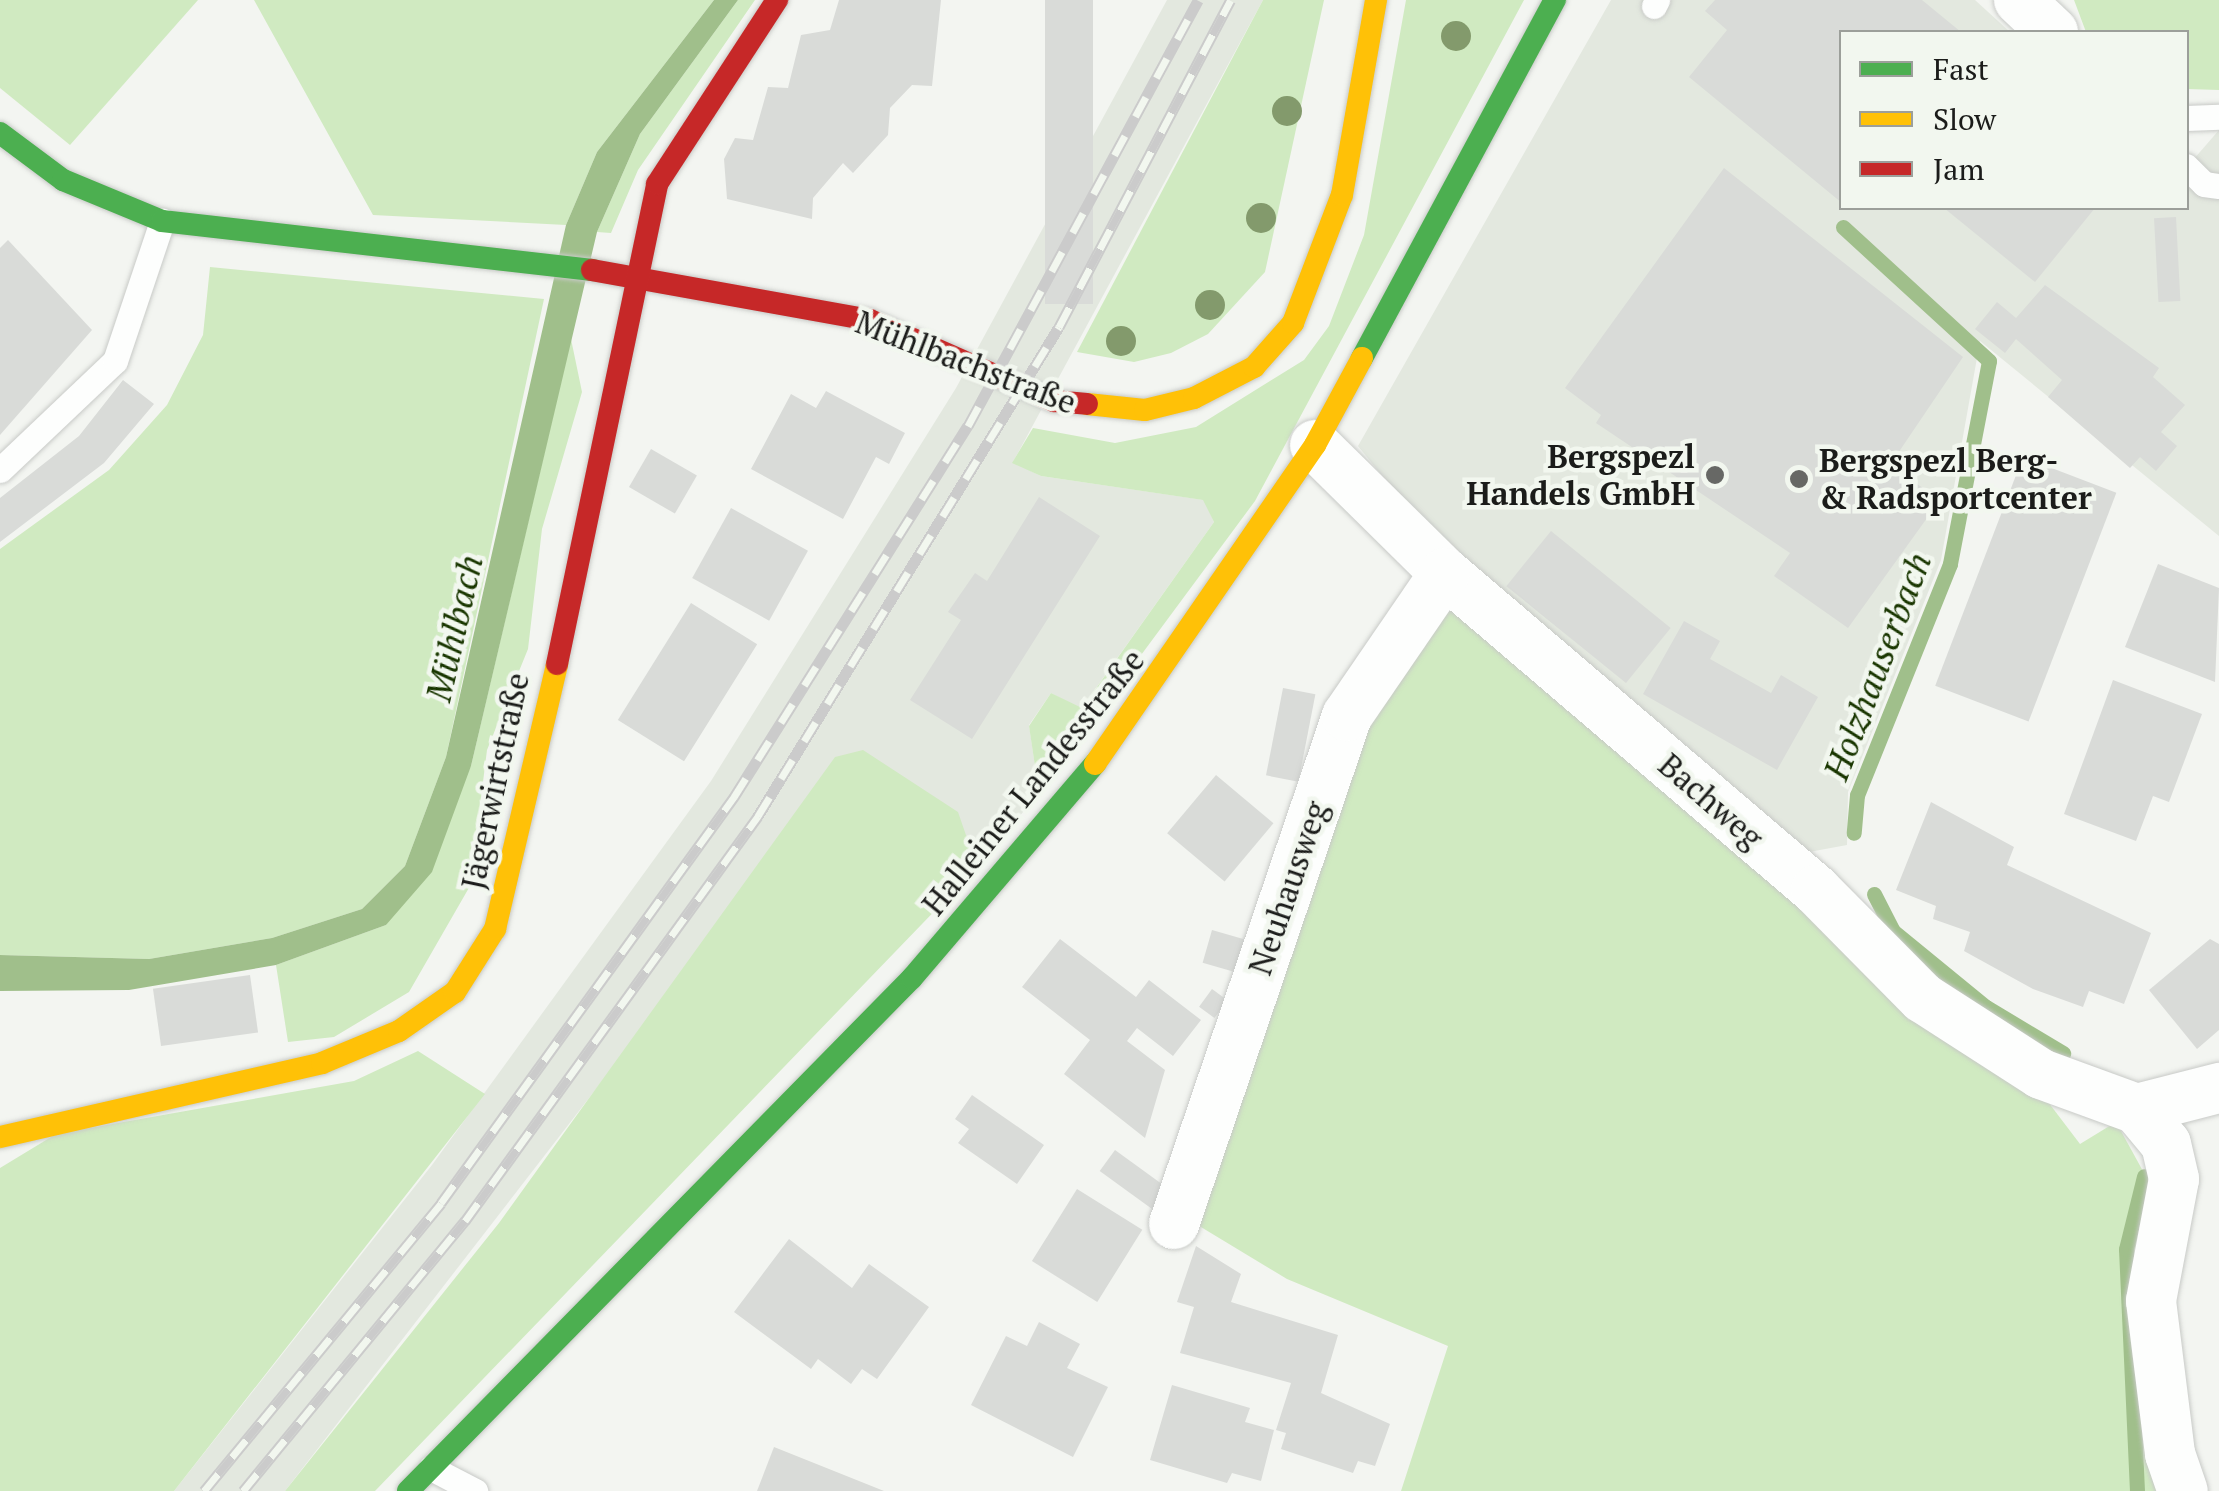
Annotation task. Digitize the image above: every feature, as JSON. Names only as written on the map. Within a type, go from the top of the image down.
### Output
[{"type":"street","name":"Jägerwirtstraße","points":[[0,1137],[322,1063],[399,1031],[455,992],[495,928],[522,835],[631,277],[658,184],[777,0]]},
{"type":"street","name":"Mühlbachstraße","points":[[0,133],[63,180],[162,220],[535,262],[870,320],[1094,411],[1194,398],[1254,367],[1293,323],[1322,262],[1376,0]]},
{"type":"street","name":"Halleiner Landesstraße","points":[[408,1491],[912,978],[1025,850],[1182,650],[1314,445],[1555,0]]},
{"type":"street","points":[[2019,0],[2052,30]]},
{"type":"street","name":"Bachweg","points":[[1314,445],[1445,573],[1816,890],[1923,998],[2041,1074],[2137,1110]]},
{"type":"street","name":"Neuhausweg","points":[[1174,1224],[1347,716],[1445,573]]},
{"type":"street","points":[[2184,1491],[2170,1454],[2151,1302],[2174,1178],[2166,1144],[2137,1110],[2219,1088]]},
{"type":"lane","points":[[2189,118],[2219,117]]},
{"type":"lane","points":[[2189,169],[2204,184],[2219,186]]},
{"type":"lane","points":[[0,470],[115,361],[162,220]]},
{"type":"lane","points":[[431,1468],[475,1491]]},
{"type":"shaded area","points":[[0,0],[198,0],[70,145],[0,88]]},
{"type":"shaded area","points":[[254,0],[714,0],[597,152],[566,225],[373,215]]},
{"type":"shaded area","points":[[714,0],[738,0],[640,134],[597,232],[471,766],[432,872],[386,925],[276,965],[129,990],[0,991],[0,955],[149,959],[272,938],[362,909],[405,866],[446,757],[566,225],[597,152]]},
{"type":"shaded area","points":[[738,0],[755,0],[638,170],[611,233],[597,232],[640,134]]},
{"type":"shaded area","points":[[1167,0],[1263,0],[1013,462],[1041,476],[1204,500],[1214,522],[1081,709],[1051,693],[1029,725],[1039,793],[977,867],[637,1036],[285,1491],[174,1491],[432,1165],[711,781],[956,388]]},
{"type":"shaded area","points":[[1263,0],[1324,0],[1265,272],[1208,334],[1171,353],[1134,362],[1077,352]]},
{"type":"shaded area","points":[[1406,0],[1524,0],[1255,501],[1039,793],[1029,726],[1051,693],[1082,708],[1214,522],[1203,500],[1041,476],[1012,463],[1033,428],[1115,443],[1196,427],[1304,360],[1329,326],[1364,235]]},
{"type":"shaded area","points":[[1611,0],[1975,0],[2008,30],[1839,30],[1839,210],[2189,210],[2189,165],[2219,130],[2219,536],[1980,341],[1941,560],[1848,792],[1847,845],[1809,852],[1414,515],[1358,446]]},
{"type":"shaded area","points":[[2074,0],[2219,0],[2219,90],[2189,89],[2189,30],[2085,30]]},
{"type":"shaded area","points":[[210,267],[544,299],[446,757],[405,866],[362,909],[272,938],[149,959],[0,955],[0,549],[109,470],[167,405],[203,335]]},
{"type":"shaded area","points":[[571,339],[582,392],[542,529],[528,649],[487,750],[470,886],[409,992],[334,1037],[288,1042],[276,965],[386,925],[471,766]]},
{"type":"shaded area","points":[[1450,601],[2042,1094],[2080,1144],[2116,1122],[2155,1193],[2159,1491],[1401,1491],[1448,1346],[1287,1279],[1191,1221],[1354,725]]},
{"type":"shaded area","points":[[863,750],[958,812],[977,867],[375,1491],[285,1491],[499,1223],[835,757]]},
{"type":"shaded area","points":[[418,1051],[485,1094],[174,1491],[0,1491],[0,1168],[56,1134],[354,1081]]},
{"type":"building","points":[[839,0],[941,0],[932,86],[912,85],[890,108],[888,135],[853,173],[843,163],[813,198],[812,219],[727,199],[724,159],[735,138],[753,140],[768,87],[788,88],[801,35],[830,30]]},
{"type":"building","points":[[1045,0],[1093,0],[1093,304],[1045,304]]},
{"type":"building","points":[[1715,0],[1922,0],[1959,30],[1839,30],[1839,201],[1689,77],[1727,30],[1705,11]]},
{"type":"building","points":[[1724,168],[1963,357],[1890,465],[1940,500],[1848,628],[1774,576],[1790,553],[1596,423],[1601,415],[1565,388]]},
{"type":"building","points":[[1946,210],[2093,210],[2035,282]]},
{"type":"building","points":[[2176,217],[2180,301],[2158,302],[2154,218]]},
{"type":"building","points":[[8,240],[92,330],[0,435],[0,248]]},
{"type":"building","points":[[2045,285],[2159,368],[2153,377],[2185,405],[2161,432],[2177,446],[2156,471],[2140,457],[2130,468],[2048,397],[2062,380],[2016,339],[2005,353],[1975,329],[1997,302],[2016,318]]},
{"type":"building","points":[[123,380],[154,404],[104,463],[0,542],[0,498],[79,436]]},
{"type":"building","points":[[826,391],[905,433],[889,464],[876,457],[843,519],[751,469],[791,394],[816,408]]},
{"type":"building","points":[[651,449],[697,476],[675,514],[629,487]]},
{"type":"building","points":[[2023,457],[2116,493],[2029,722],[1935,686]]},
{"type":"building","points":[[1039,497],[1100,536],[972,739],[910,700],[961,620],[948,612],[975,573],[987,581]]},
{"type":"building","points":[[731,508],[808,551],[769,621],[692,578]]},
{"type":"building","points":[[1551,531],[1671,628],[1626,683],[1506,586]]},
{"type":"building","points":[[2158,564],[2219,588],[2215,682],[2125,647]]},
{"type":"building","points":[[691,603],[757,644],[684,761],[618,720]]},
{"type":"building","points":[[1684,621],[1720,641],[1710,659],[1771,693],[1781,675],[1818,697],[1777,770],[1643,694]]},
{"type":"building","points":[[2113,680],[2202,714],[2169,802],[2153,796],[2136,841],[2064,814]]},
{"type":"building","points":[[1283,688],[1315,694],[1298,782],[1266,775]]},
{"type":"building","points":[[1216,775],[1273,823],[1225,881],[1167,833]]},
{"type":"building","points":[[1931,802],[2014,847],[2007,865],[2151,933],[2124,1004],[2089,991],[2083,1007],[2033,989],[1964,951],[1970,932],[1933,919],[1936,906],[1896,890]]},
{"type":"building","points":[[1212,930],[1248,940],[1238,973],[1203,963]]},
{"type":"building","points":[[1060,939],[1136,997],[1149,980],[1201,1020],[1173,1056],[1137,1028],[1127,1041],[1165,1070],[1145,1138],[1064,1074],[1090,1040],[1022,987]]},
{"type":"building","points":[[2210,939],[2219,944],[2219,1030],[2197,1049],[2149,990]]},
{"type":"building","points":[[250,975],[258,1032],[161,1046],[153,989]]},
{"type":"building","points":[[1212,989],[1227,1000],[1214,1018],[1199,1007]]},
{"type":"building","points":[[972,1095],[1044,1145],[1017,1184],[958,1143],[969,1129],[955,1119]]},
{"type":"building","points":[[1115,1150],[1168,1189],[1153,1210],[1100,1171]]},
{"type":"building","points":[[1077,1189],[1142,1230],[1097,1302],[1032,1261]]},
{"type":"building","points":[[789,1239],[852,1288],[869,1264],[929,1307],[877,1379],[862,1369],[851,1384],[818,1359],[811,1369],[734,1312]]},
{"type":"building","points":[[1196,1246],[1241,1274],[1231,1302],[1338,1335],[1321,1393],[1390,1424],[1375,1466],[1358,1461],[1353,1473],[1281,1449],[1286,1433],[1276,1430],[1291,1383],[1180,1353],[1194,1307],[1177,1302]]},
{"type":"building","points":[[1039,1322],[1080,1344],[1067,1368],[1108,1387],[1073,1457],[971,1405],[1006,1336],[1027,1346]]},
{"type":"building","points":[[1172,1385],[1250,1408],[1245,1422],[1274,1430],[1261,1481],[1232,1473],[1227,1483],[1150,1460]]},
{"type":"building","points":[[774,1447],[884,1491],[757,1491]]},
{"type":"waterway","name":"Holzhauserbach","points":[[1843,227],[1989,361],[1950,564],[1857,795],[1854,833]]},
{"type":"waterway","name":"Holzhauserbach","points":[[1874,894],[1893,931],[1986,1007],[2063,1053]]},
{"type":"waterway","name":"Holzhauserbach","points":[[2137,1491],[2126,1249],[2144,1176]]},
{"type":"railway","points":[[204,1491],[441,1203],[734,797],[968,426],[1198,0]]},
{"type":"railway","points":[[243,1491],[465,1221],[758,816],[1059,327],[1231,0]]},
{"type":"traffic: fast","points":[[1362,358],[1555,0]]},
{"type":"traffic: fast","points":[[0,133],[63,180],[162,221],[592,270]]},
{"type":"traffic: fast","points":[[408,1491],[912,978],[1095,764]]},
{"type":"traffic: slow","points":[[1087,404],[1145,410],[1194,398],[1254,367],[1293,323],[1342,195],[1376,0]]},
{"type":"traffic: slow","points":[[1095,764],[1315,445],[1362,358]]},
{"type":"traffic: slow","points":[[0,1137],[322,1063],[399,1031],[455,992],[495,929],[557,664]]},
{"type":"traffic: jam","points":[[557,664],[657,184],[777,0]]},
{"type":"traffic: jam","points":[[592,270],[870,320],[1054,401],[1087,404]]},
{"type":"place","name":"Bergspezl Handels GmbH","points":[[1715,475]]},
{"type":"place","name":"Bergspezl Berg- & Radsportcenter","points":[[1799,479]]},
{"type":"water label","name":"Mühlbach","points":[[454,628]]}]
